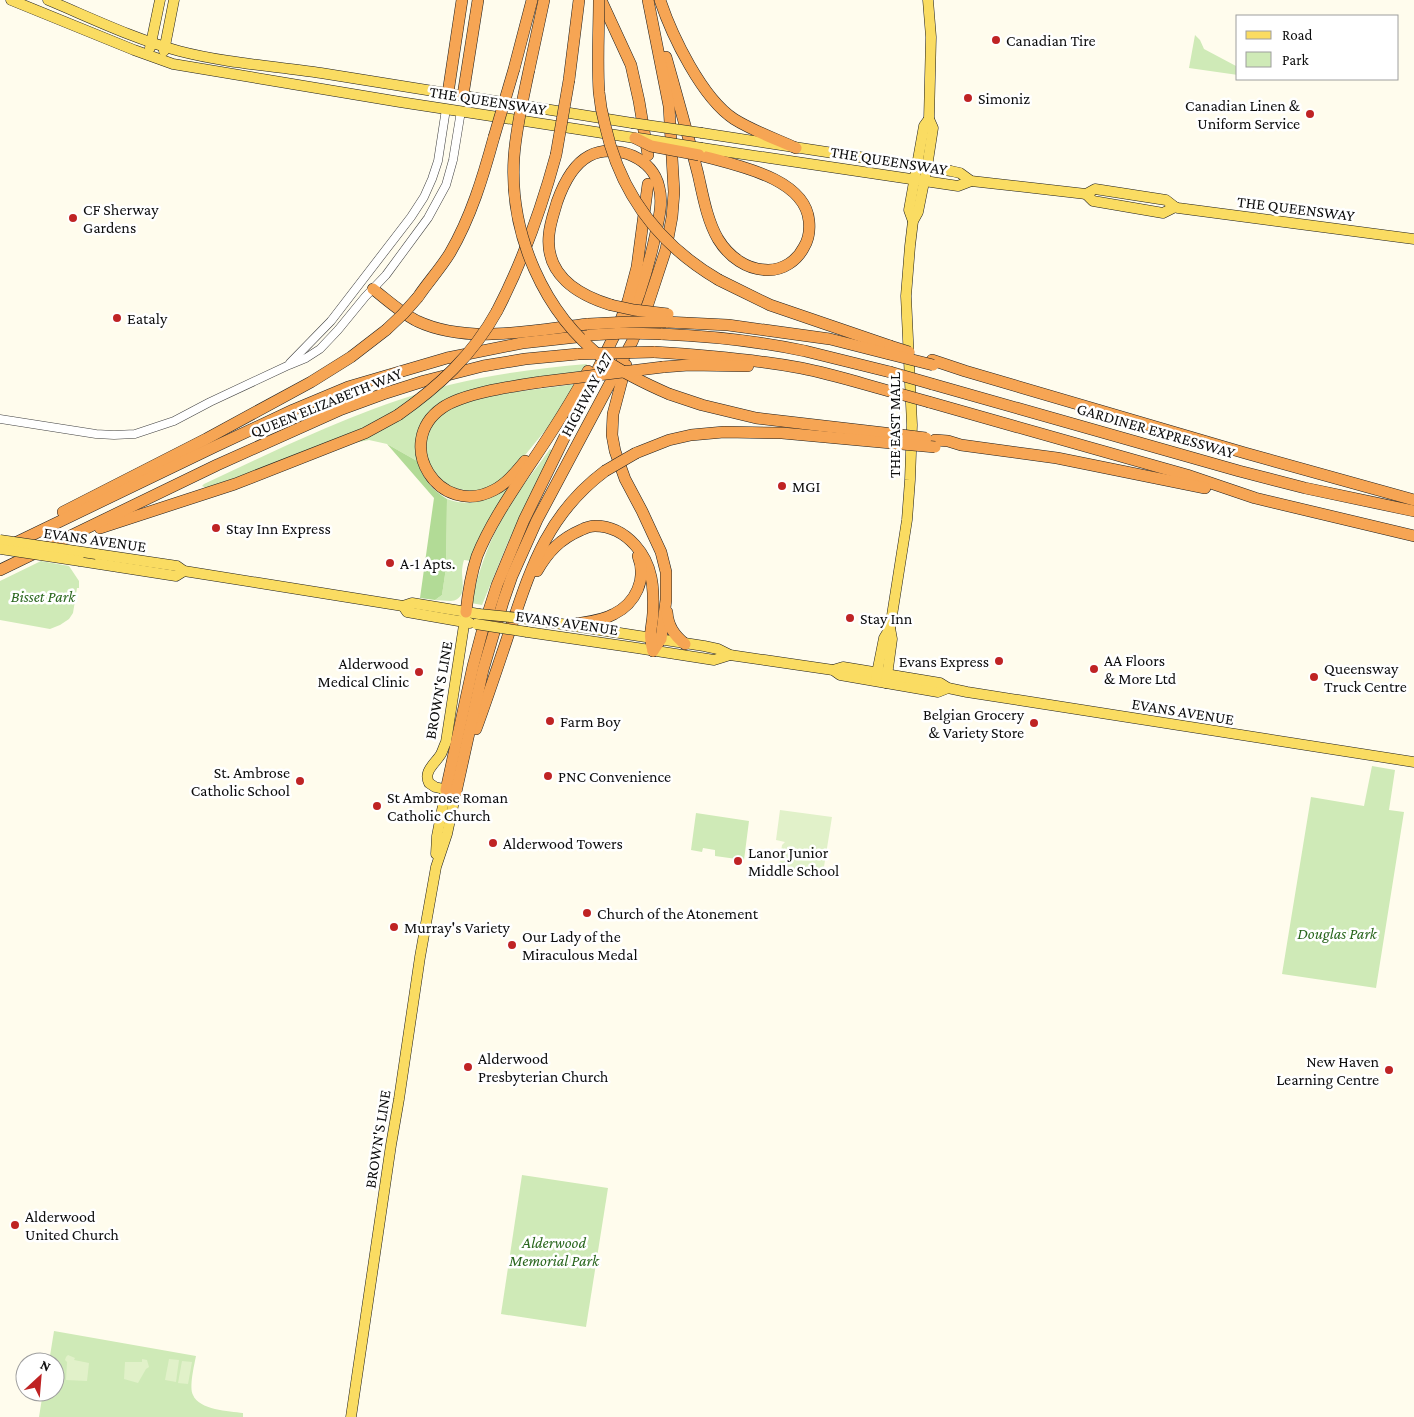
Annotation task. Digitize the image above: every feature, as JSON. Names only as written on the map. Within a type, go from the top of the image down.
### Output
[{"type":"highway","points":[[448,93],[462,0]]},
{"type":"highway","points":[[464,96],[478,0]]},
{"type":"highway","points":[[30,536],[52,517],[206,440],[311,382],[351,357],[403,314],[449,255],[467,220],[485,168],[532,0]]},
{"type":"highway","points":[[544,0],[517,131],[514,174],[517,214],[522,236],[537,275],[554,305],[570,326],[605,360],[637,380],[669,394],[709,407],[756,418],[935,443],[947,448],[962,445],[1057,458],[1255,498],[1414,536]]},
{"type":"highway","points":[[600,0],[631,65],[636,83],[648,155]]},
{"type":"highway","points":[[600,0],[599,92],[612,153],[631,193],[650,222],[675,249],[704,272],[770,305],[889,350],[1414,500]]},
{"type":"highway","points":[[635,138],[651,146],[701,151],[778,181],[795,192],[807,210],[810,228],[800,254],[783,267],[772,270],[758,269],[735,259],[718,240],[706,209],[681,112],[649,0]]},
{"type":"highway","name":"HIGHWAY 427","points":[[450,787],[464,750],[483,670],[512,576],[537,520],[632,342],[648,304],[666,249],[673,198],[669,106],[649,0]]},
{"type":"highway","points":[[660,0],[671,28],[691,67],[716,103],[726,113],[741,123],[796,148]]},
{"type":"highway","points":[[65,539],[235,484],[365,433],[398,415],[437,386],[489,326],[519,268],[533,231],[556,155],[569,80],[579,1]]},
{"type":"highway","points":[[556,456],[563,448],[632,315],[646,274],[658,221],[660,192],[656,178],[640,159],[619,152],[595,153],[579,163],[559,196],[552,218],[548,241],[553,264],[562,277],[578,291],[593,299],[611,305],[634,310],[667,318]]},
{"type":"highway","name":"HIGHWAY 427","points":[[450,787],[473,666],[491,602],[515,541],[616,330],[631,290],[637,267],[648,184]]},
{"type":"highway","points":[[465,617],[471,580],[485,538],[513,490],[561,418],[590,366],[623,298],[638,253]]},
{"type":"highway","points":[[369,293],[414,320],[434,328],[462,334],[589,330],[629,322],[667,318],[713,320],[728,325],[830,339],[889,350]]},
{"type":"highway","name":"QUEEN ELIZABETH WAY","points":[[0,550],[232,438],[348,387],[447,358],[482,350],[589,330],[720,338],[761,343],[804,351],[890,372]]},
{"type":"highway","points":[[632,342],[613,414],[612,435],[619,465],[661,552],[666,572],[666,600],[671,627],[675,634],[686,644]]},
{"type":"highway","name":"QUEEN ELIZABETH WAY","points":[[0,570],[217,465],[383,394],[483,366],[525,359],[578,354],[654,352],[715,356],[782,365],[894,392],[1188,476],[1255,498]]},
{"type":"highway","points":[[561,418],[506,482],[490,492],[475,496],[465,496],[444,489],[430,476],[423,463],[422,437],[430,419],[442,407],[460,399],[518,385],[663,367],[689,365],[782,365]]},
{"type":"highway","name":"GARDINER EXPRESSWAY","points":[[890,372],[1239,471],[1305,488],[1414,511]]},
{"type":"highway","points":[[464,750],[473,736],[540,548],[552,526],[576,495],[605,471],[636,453],[669,440],[691,435],[724,432],[892,438]]},
{"type":"highway","points":[[520,600],[544,558],[559,542],[585,528],[595,526],[629,538],[645,558],[650,571],[655,638]]},
{"type":"highway","points":[[569,625],[597,620],[615,614],[629,603],[636,594],[641,581],[641,566],[634,544]]},
{"type":"highway","points":[[653,651],[666,600]]},
{"type":"main road","name":"THE QUEENSWAY","points":[[11,0],[149,56],[192,67],[635,138]]},
{"type":"main road","name":"THE QUEENSWAY","points":[[48,0],[151,42],[176,50],[214,58],[922,166],[960,173],[970,181]]},
{"type":"main road","points":[[26,5],[35,6],[48,0]]},
{"type":"main road","points":[[149,56],[160,0]]},
{"type":"main road","points":[[162,60],[174,0]]},
{"type":"main road","name":"THE EAST MALL","points":[[881,678],[892,639],[890,628],[907,520],[910,480],[912,424],[906,296],[913,221],[918,212],[922,166],[933,128],[929,119],[931,37],[928,0]]},
{"type":"main road","points":[[446,109],[448,93]]},
{"type":"main road","points":[[461,110],[464,96]]},
{"type":"main road","name":"THE QUEENSWAY","points":[[701,151],[958,186],[970,181],[1086,194],[1093,201],[1163,213],[1175,207],[1414,239]]},
{"type":"main road","name":"EVANS AVENUE","points":[[0,540],[177,566],[184,571],[403,606],[412,603],[527,632],[714,660],[730,655]]},
{"type":"main road","name":"EVANS AVENUE","points":[[0,550],[176,576],[184,571]]},
{"type":"main road","name":"BROWN'S LINE","points":[[351,1417],[390,1144],[399,1099],[420,957],[436,866],[437,836],[450,787],[435,787],[429,784],[427,776],[442,753],[446,742],[465,617]]},
{"type":"main road","name":"EVANS AVENUE","points":[[478,619],[529,620],[655,638],[718,649],[730,655],[833,670],[840,675],[940,683],[948,688],[1414,762]]},
{"type":"street","points":[[288,364],[331,321],[424,197],[438,161],[446,109]]},
{"type":"street","points":[[0,419],[96,434],[135,434],[174,421],[288,364],[306,358],[320,349],[406,249],[428,218],[446,185],[453,160],[461,110]]},
{"type":"street","points":[[361,280],[369,293]]},
{"type":"street","points":[[355,289],[369,293]]},
{"type":"green space","points":[[1195,35],[1200,40],[1204,49],[1236,66],[1236,75],[1189,68]]},
{"type":"green space","points":[[587,364],[581,374],[438,404],[426,417],[419,430],[416,444],[417,461],[387,444],[369,440],[312,451],[206,488],[202,486],[324,429],[417,394],[466,381],[500,375]]},
{"type":"green space","points":[[576,384],[553,421],[521,460],[497,484],[474,492],[449,487],[429,467],[425,442],[436,417],[464,401]]},
{"type":"green space","points":[[387,444],[417,461],[428,483],[447,499],[446,568],[442,595],[435,600],[420,598],[434,498]]},
{"type":"green space","points":[[550,449],[553,451],[508,542],[482,605],[471,603],[483,562],[495,532],[517,494]]},
{"type":"green space","points":[[506,488],[509,491],[471,561],[464,560],[462,594],[456,600],[435,600],[442,595],[446,568],[447,499],[463,503],[478,502],[492,497]]},
{"type":"green space","name":"Bisset Park","points":[[41,561],[69,566],[79,581],[73,613],[69,619],[50,629],[0,620],[0,581]]},
{"type":"green space","name":"Douglas Park","points":[[1372,766],[1395,770],[1389,810],[1404,812],[1376,988],[1282,974],[1311,797],[1364,806]]},
{"type":"green space","points":[[780,810],[832,817],[822,879],[818,878],[818,876],[779,868],[782,845],[785,842],[776,840]]},
{"type":"green space","points":[[696,813],[749,821],[744,860],[715,856],[715,850],[703,848],[702,852],[691,850]]},
{"type":"green space","name":"Alderwood Memorial Park","points":[[522,1175],[608,1188],[586,1327],[501,1314]]},
{"type":"green space","points":[[54,1331],[196,1356],[192,1376],[192,1391],[196,1400],[215,1409],[243,1413],[243,1417],[39,1417],[41,1402],[65,1402],[65,1352],[51,1352]]},
{"type":"green space","points":[[68,1355],[75,1358],[74,1360],[89,1363],[87,1381],[66,1380],[66,1357]]},
{"type":"green space","points":[[142,1359],[147,1360],[149,1367],[138,1383],[124,1379],[125,1362],[142,1362]]},
{"type":"green space","points":[[169,1359],[179,1360],[176,1382],[165,1380]]},
{"type":"green space","points":[[182,1361],[192,1362],[188,1384],[178,1383]]},
{"type":"place","name":"Canadian Tire","points":[[996,40]]},
{"type":"place","name":"Simoniz","points":[[968,98]]},
{"type":"place","name":"Canadian Linen & Uniform Service","points":[[1310,114]]},
{"type":"place","name":"CF Sherway Gardens","points":[[73,218]]},
{"type":"place","name":"Eataly","points":[[117,318]]},
{"type":"place","name":"MGI","points":[[782,486]]},
{"type":"place","name":"Stay Inn Express","points":[[216,528]]},
{"type":"place","name":"A-1 Apts.","points":[[390,563]]},
{"type":"place","name":"Stay Inn","points":[[850,618]]},
{"type":"place","name":"Evans Express","points":[[999,661]]},
{"type":"place","name":"AA Floors & More Ltd","points":[[1094,669]]},
{"type":"place","name":"Alderwood Medical Clinic","points":[[419,672]]},
{"type":"place","name":"Queensway Truck Centre","points":[[1314,677]]},
{"type":"place","name":"Farm Boy","points":[[550,721]]},
{"type":"place","name":"Belgian Grocery & Variety Store","points":[[1034,723]]},
{"type":"place","name":"PNC Convenience","points":[[548,776]]},
{"type":"place","name":"St. Ambrose Catholic School","points":[[300,781]]},
{"type":"place","name":"St Ambrose Roman Catholic Church","points":[[377,806]]},
{"type":"place","name":"Alderwood Towers","points":[[493,843]]},
{"type":"place","name":"Lanor Junior Middle School","points":[[738,861]]},
{"type":"place","name":"Church of the Atonement","points":[[587,913]]},
{"type":"place","name":"Murray's Variety","points":[[394,927]]},
{"type":"place","name":"Our Lady of the Miraculous Medal","points":[[512,945]]},
{"type":"place","name":"Alderwood Presbyterian Church","points":[[468,1067]]},
{"type":"place","name":"New Haven Learning Centre","points":[[1389,1070]]},
{"type":"place","name":"Alderwood United Church","points":[[15,1225]]}]
